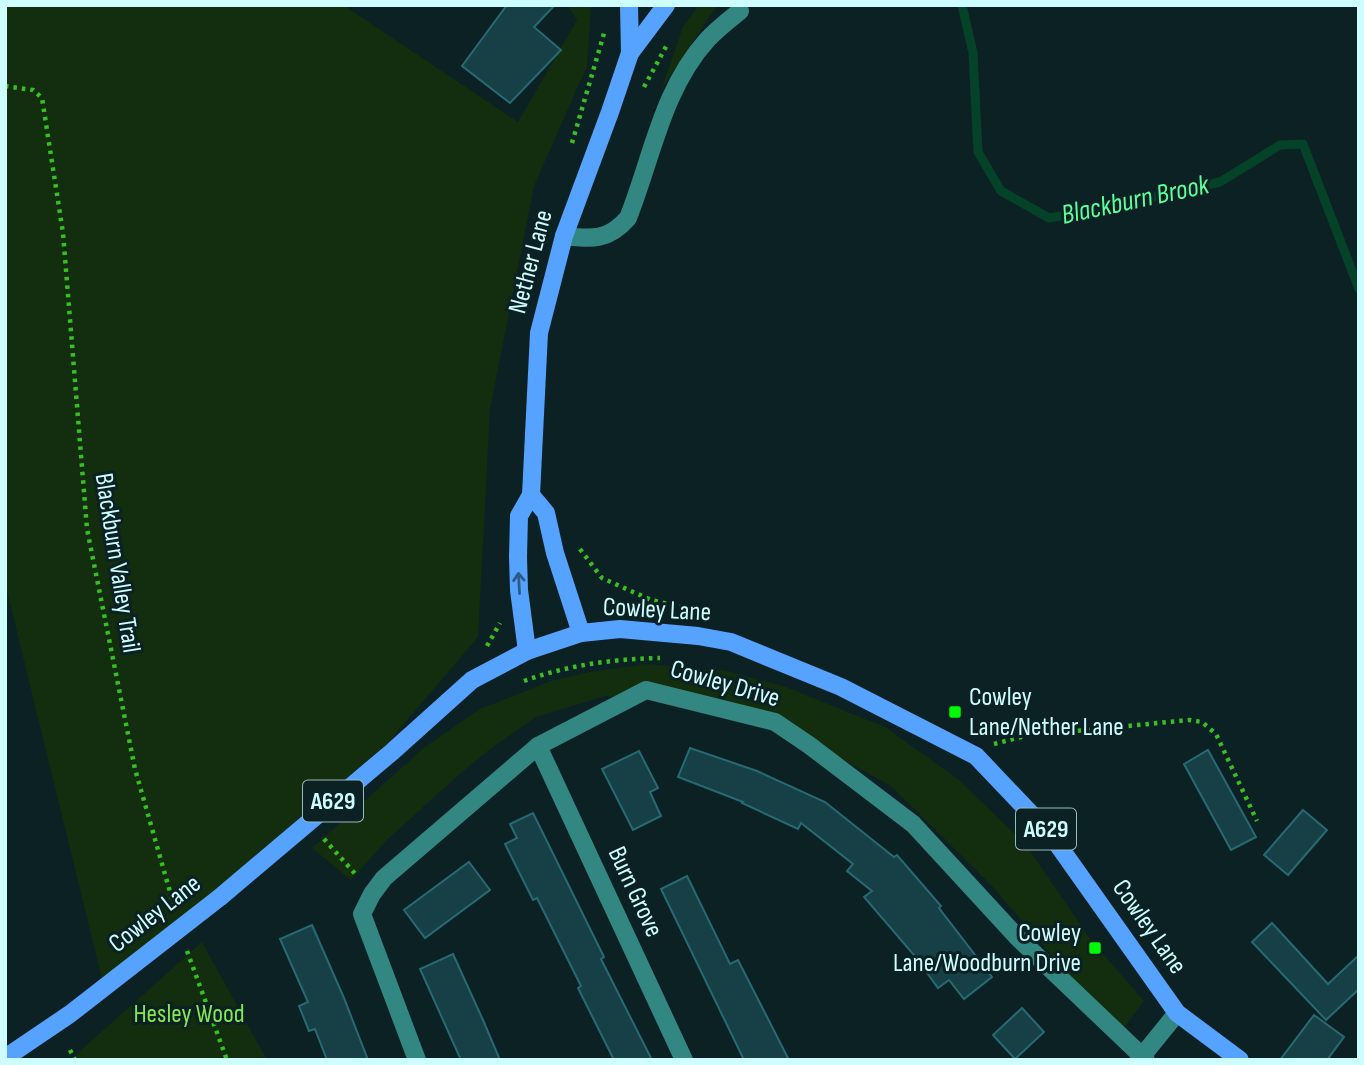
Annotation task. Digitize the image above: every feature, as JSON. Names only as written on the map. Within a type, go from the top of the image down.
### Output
[{"type":"main road","name":"Nether Lane","points":[[629,5],[630,52]]},
{"type":"main road","name":"Nether Lane","points":[[527,651],[519,590],[519,516],[531,495],[539,333],[564,236],[630,52],[666,5]]},
{"type":"main road","points":[[531,495],[546,513],[555,553],[581,633]]},
{"type":"main road","name":"Cowley Lane","points":[[5,1058],[70,1014],[219,898],[393,751],[472,680],[527,651],[581,633],[621,629],[731,642],[841,687],[976,756],[1051,835],[1177,1013],[1240,1060]]},
{"type":"street","points":[[564,236],[601,238],[617,230],[628,218],[657,127],[683,74],[707,39],[740,11]]},
{"type":"street","name":"Cowley Drive","points":[[372,894],[384,878],[538,746],[646,690],[775,722],[809,744],[913,824],[1017,937],[1142,1059]]},
{"type":"street","name":"Burn Grove","points":[[538,746],[684,1060]]},
{"type":"street","points":[[372,894],[362,914],[417,1060]]},
{"type":"street","points":[[1142,1059],[1177,1013]]},
{"type":"path","points":[[641,93],[671,37]]},
{"type":"path","name":"Blackburn Valley Trail","points":[[5,86],[33,90],[41,98],[63,233],[87,529],[135,769],[177,916]]},
{"type":"path","points":[[580,549],[602,578],[651,600],[682,607]]},
{"type":"path","points":[[517,683],[550,671],[613,659],[662,658]]},
{"type":"path","points":[[976,756],[998,742],[1025,736],[1189,720],[1202,722],[1216,734],[1257,821]]},
{"type":"path","points":[[309,822],[372,894]]},
{"type":"path","points":[[184,941],[227,1060]]},
{"type":"path","points":[[70,1050],[75,1060]]},
{"type":"green space","points":[[5,5],[343,5],[518,122],[577,20],[568,5],[591,5],[587,66],[534,186],[490,409],[478,637],[385,746],[302,815],[213,895],[102,979],[5,583]]},
{"type":"green space","points":[[699,5],[717,5],[661,90],[683,27]]},
{"type":"green space","points":[[646,664],[726,671],[786,687],[885,727],[959,780],[1026,845],[1091,940],[1144,1001],[1119,1034],[993,887],[891,786],[775,722],[690,701],[605,696],[536,717],[456,777],[386,841],[351,880],[312,848],[425,747],[480,709],[551,681]]},
{"type":"green space","name":"Hesley Wood","points":[[202,942],[267,1060],[70,1060]]},
{"type":"building","points":[[507,5],[555,5],[534,27],[561,50],[510,103],[462,66]]},
{"type":"building","points":[[690,748],[757,771],[825,802],[894,857],[897,855],[941,906],[939,908],[992,977],[964,999],[949,980],[938,988],[914,955],[864,897],[872,891],[847,871],[853,864],[801,823],[798,829],[743,802],[678,777]]},
{"type":"building","points":[[1208,750],[1256,837],[1231,850],[1184,764]]},
{"type":"building","points":[[639,751],[658,788],[650,792],[661,816],[633,830],[602,769]]},
{"type":"building","points":[[1303,810],[1327,830],[1288,875],[1264,855]]},
{"type":"building","points":[[533,813],[604,957],[601,959],[652,1060],[614,1060],[537,898],[533,900],[505,844],[517,838],[510,824]]},
{"type":"building","points":[[469,862],[490,890],[425,938],[404,910]]},
{"type":"building","points":[[687,876],[730,964],[738,960],[789,1060],[744,1060],[661,889]]},
{"type":"building","points":[[1272,923],[1328,984],[1359,955],[1359,989],[1326,1020],[1252,942]]},
{"type":"building","points":[[312,925],[368,1060],[327,1060],[315,1029],[309,1031],[299,1006],[308,1002],[280,939]]},
{"type":"building","points":[[453,954],[500,1060],[461,1060],[420,969]]},
{"type":"building","points":[[1022,1008],[1044,1032],[1015,1059],[993,1035]]},
{"type":"building","points":[[1314,1015],[1344,1037],[1327,1060],[1280,1060]]},
{"type":"waterway","name":"Blackburn Brook","points":[[962,5],[973,53],[978,152],[1001,191],[1049,218],[1105,209],[1220,182],[1280,145],[1303,144],[1359,289]]},
{"type":"place","name":"Cowley Lane/Nether Lane","points":[[955,712]]},
{"type":"place","name":"Cowley Lane/Woodburn Drive","points":[[1095,948]]}]
